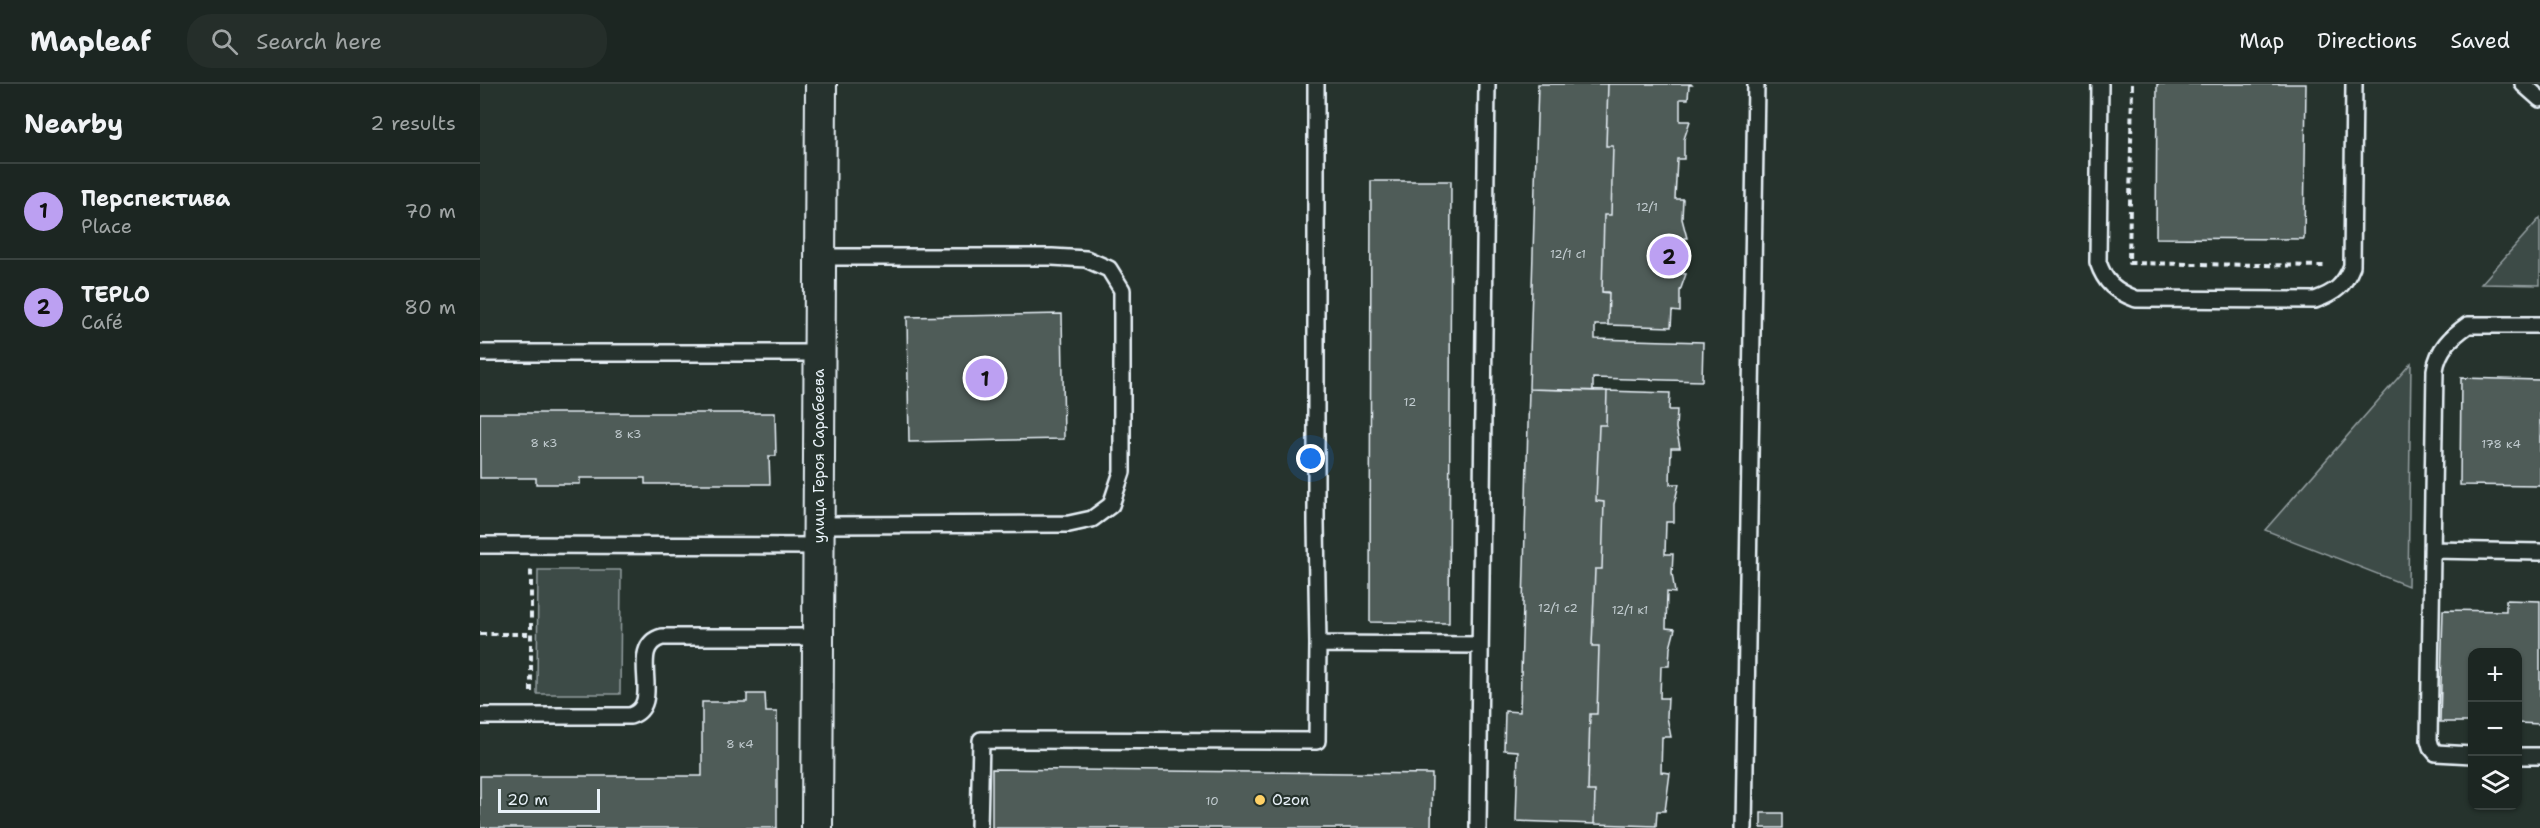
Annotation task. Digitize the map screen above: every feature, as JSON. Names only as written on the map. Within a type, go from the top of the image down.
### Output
[{"type":"street","name":"улица Героя Сарабеева","points":[[817,828],[821,84]]},
{"type":"lane","points":[[979,828],[981,740],[1317,741],[1316,84]]},
{"type":"lane","points":[[1478,828],[1487,84]]},
{"type":"lane","points":[[1744,828],[1756,84]]},
{"type":"lane","points":[[2100,84],[2098,262],[2103,278],[2118,292],[2136,298],[2315,300],[2332,294],[2345,282],[2352,266],[2354,84]]},
{"type":"lane","points":[[2523,84],[2540,99]]},
{"type":"lane","points":[[480,546],[819,536],[1070,524],[1092,519],[1111,505],[1122,472],[1123,334],[1122,290],[1109,269],[1086,259],[1053,256],[820,257]]},
{"type":"lane","points":[[2468,755],[2436,753],[2429,740],[2434,370],[2442,348],[2468,325],[2540,325]]},
{"type":"lane","points":[[480,353],[820,353]]},
{"type":"lane","points":[[2432,550],[2540,552]]},
{"type":"lane","points":[[480,716],[630,716],[637,714],[644,706],[646,656],[648,645],[654,639],[818,638]]},
{"type":"lane","points":[[1318,644],[1480,645]]},
{"type":"lane","points":[[2522,756],[2540,756]]},
{"type":"path","points":[[2132,84],[2129,263],[2325,266],[2325,254]]},
{"type":"path","points":[[531,546],[531,716]]},
{"type":"path","points":[[480,633],[531,634]]},
{"type":"shaded area","points":[[2540,218],[2540,285],[2481,284]]},
{"type":"shaded area","points":[[2411,363],[2408,586],[2265,530]]},
{"type":"shaded area","points":[[538,570],[621,570],[620,694],[537,694]]},
{"type":"building","points":[[1538,84],[1608,84],[1606,146],[1613,146],[1611,215],[1604,215],[1602,292],[1609,293],[1608,325],[1595,325],[1595,339],[1703,342],[1702,381],[1593,378],[1593,391],[1529,389]]},
{"type":"building","points":[[1608,84],[1692,85],[1689,85],[1688,99],[1680,99],[1680,121],[1690,121],[1684,139],[1684,159],[1677,159],[1675,199],[1683,199],[1682,219],[1687,238],[1684,238],[1684,252],[1676,252],[1676,273],[1686,274],[1680,291],[1680,312],[1672,311],[1671,327],[1608,325],[1609,292],[1602,292],[1604,215],[1611,215],[1613,146],[1606,146]]},
{"type":"building","points":[[2157,84],[2306,84],[2304,239],[2156,238]]},
{"type":"building","points":[[1371,181],[1451,181],[1449,623],[1370,622]]},
{"type":"building","points":[[1062,314],[1064,439],[909,442],[907,317]]},
{"type":"building","points":[[2461,378],[2540,380],[2540,486],[2460,485]]},
{"type":"building","points":[[1529,389],[1607,391],[1606,425],[1599,425],[1596,501],[1604,502],[1602,569],[1595,569],[1592,646],[1599,646],[1597,714],[1590,714],[1588,791],[1595,791],[1594,824],[1516,821],[1518,751],[1504,750],[1505,711],[1520,712]]},
{"type":"building","points":[[1607,391],[1670,393],[1669,410],[1677,410],[1676,428],[1680,448],[1671,448],[1670,484],[1679,484],[1674,504],[1674,522],[1666,522],[1665,554],[1673,554],[1672,573],[1675,593],[1667,592],[1666,628],[1675,629],[1670,648],[1669,666],[1661,666],[1660,698],[1668,698],[1667,717],[1671,737],[1662,737],[1661,772],[1670,773],[1665,811],[1657,811],[1656,826],[1594,824],[1595,791],[1588,791],[1590,714],[1597,714],[1599,646],[1592,646],[1595,569],[1602,569],[1604,502],[1596,501],[1599,425],[1606,425]]},
{"type":"building","points":[[480,413],[775,413],[776,456],[769,456],[770,484],[645,484],[645,478],[580,478],[580,484],[536,484],[536,478],[480,478]]},
{"type":"building","points":[[2506,600],[2540,601],[2540,724],[2522,723],[2522,648],[2468,648],[2468,722],[2440,722],[2443,610],[2506,611]]},
{"type":"building","points":[[747,694],[765,694],[766,712],[777,712],[777,828],[480,828],[480,776],[702,776],[702,702],[747,702]]},
{"type":"building","points":[[992,769],[1432,774],[1431,828],[992,828]]},
{"type":"building","points":[[1761,813],[1783,813],[1783,828],[1761,828]]},
{"type":"place","name":"TEPLO","points":[[1669,256]]},
{"type":"place","name":"Перспектива","points":[[985,378]]},
{"type":"place","name":"Ozon","points":[[1260,800]]}]
